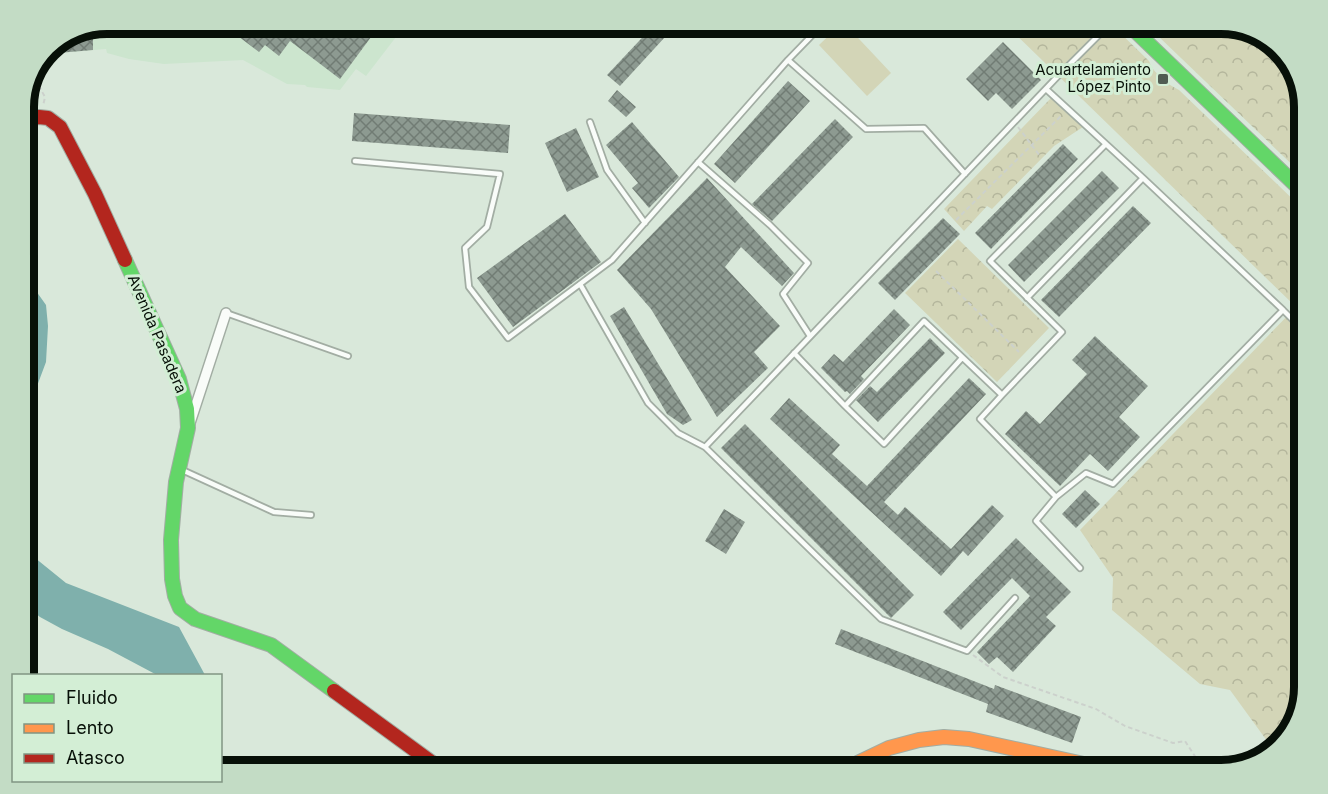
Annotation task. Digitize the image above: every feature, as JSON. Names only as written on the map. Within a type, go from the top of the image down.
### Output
[{"type":"street","points":[[1138,34],[1293,183]]},
{"type":"street","points":[[35,117],[42,116]]},
{"type":"street","name":"Avenida Pasadera","points":[[42,116],[50,118],[60,127],[95,194],[179,379],[188,428],[178,468],[172,512],[170,556],[173,589],[181,608],[195,619],[271,645],[428,760]]},
{"type":"street","points":[[188,428],[226,313]]},
{"type":"street","points":[[864,760],[889,748],[919,740],[944,737],[1064,760]]},
{"type":"lane","points":[[355,161],[500,174],[488,227],[465,248],[469,287],[508,338],[612,260],[788,60],[814,34]]},
{"type":"lane","points":[[705,447],[1100,34]]},
{"type":"lane","points":[[788,60],[866,129],[924,128],[965,174]]},
{"type":"lane","points":[[1046,89],[1293,320]]},
{"type":"lane","points":[[590,122],[607,170],[645,223]]},
{"type":"lane","points":[[1056,497],[980,419],[1062,332],[990,261],[1106,144]]},
{"type":"lane","points":[[698,162],[770,225],[808,263],[783,294],[810,336]]},
{"type":"lane","points":[[1027,298],[1143,178]]},
{"type":"lane","points":[[580,284],[648,403],[678,433],[705,447],[881,619],[967,651],[1015,598]]},
{"type":"lane","points":[[1080,568],[1036,521],[1056,497],[1086,473],[1113,484],[1283,310]]},
{"type":"lane","points":[[226,313],[348,356]]},
{"type":"lane","points":[[845,406],[924,321],[1002,395]]},
{"type":"lane","points":[[794,353],[884,444],[963,358]]},
{"type":"lane","points":[[178,468],[274,512],[311,514]]},
{"type":"path","points":[[38,85],[45,97],[42,116]]},
{"type":"path","points":[[956,220],[1068,109]]},
{"type":"path","points":[[1015,122],[1040,156]]},
{"type":"path","points":[[936,271],[1019,352]]},
{"type":"path","points":[[967,651],[1003,677],[1096,709],[1125,726],[1173,743],[1185,741],[1197,760]]},
{"type":"shaded area","points":[[107,34],[398,34],[366,76],[356,69],[340,90],[287,84],[243,60],[164,64],[129,59],[107,53],[106,49],[58,53],[79,40]]},
{"type":"green space","points":[[831,34],[854,34],[891,73],[867,96],[819,45]]},
{"type":"green space","points":[[1015,34],[1121,34],[1149,61],[1161,78],[1179,90],[1293,200],[1293,304]]},
{"type":"green space","points":[[1157,35],[1230,35],[1249,40],[1269,52],[1286,75],[1292,93],[1293,166]]},
{"type":"green space","points":[[1051,98],[1083,127],[1054,146],[992,209],[987,206],[964,231],[944,209]]},
{"type":"green space","points":[[958,239],[1049,328],[997,382],[905,293]]},
{"type":"green space","points":[[1293,310],[1294,687],[1288,715],[1279,731],[1268,742],[1230,690],[1200,684],[1112,610],[1113,578],[1080,530]]},
{"type":"water","points":[[35,290],[46,305],[48,326],[46,362],[35,392]]},
{"type":"water","points":[[35,558],[66,583],[179,627],[204,674],[155,674],[35,613]]},
{"type":"building","points":[[235,34],[373,34],[340,79],[290,41],[279,56],[265,45],[259,52]]},
{"type":"building","points":[[646,34],[668,34],[620,86],[607,75]]},
{"type":"building","points":[[93,36],[93,50],[58,53],[79,40]]},
{"type":"building","points":[[1003,42],[1041,80],[1012,109],[996,93],[988,101],[966,79]]},
{"type":"building","points":[[788,81],[810,101],[735,183],[714,164]]},
{"type":"building","points":[[617,90],[636,107],[626,117],[608,101]]},
{"type":"building","points":[[354,113],[510,125],[508,153],[352,141]]},
{"type":"building","points":[[835,119],[853,137],[772,221],[752,204]]},
{"type":"building","points":[[632,122],[679,177],[649,208],[632,188],[638,183],[606,145]]},
{"type":"building","points":[[576,128],[599,177],[567,192],[545,143]]},
{"type":"building","points":[[1063,144],[1078,159],[991,249],[975,233]]},
{"type":"building","points":[[1102,171],[1119,188],[1024,282],[1008,265]]},
{"type":"building","points":[[707,178],[794,273],[782,286],[741,247],[725,267],[780,326],[754,352],[768,368],[717,417],[651,309],[617,270]]},
{"type":"building","points":[[1133,206],[1151,223],[1059,317],[1041,300]]},
{"type":"building","points":[[565,214],[601,262],[513,327],[477,278]]},
{"type":"building","points":[[943,218],[960,234],[895,300],[878,283]]},
{"type":"building","points":[[624,307],[692,420],[683,425],[667,414],[610,316]]},
{"type":"building","points":[[894,309],[910,325],[861,376],[864,379],[850,394],[845,392],[821,368],[834,354],[843,362]]},
{"type":"building","points":[[1095,336],[1148,386],[1119,417],[1140,437],[1108,471],[1090,454],[1060,486],[1005,434],[1026,411],[1040,424],[1087,374],[1072,360]]},
{"type":"building","points":[[930,338],[945,353],[878,422],[856,400],[870,386],[877,392]]},
{"type":"building","points":[[969,378],[986,394],[884,502],[898,515],[905,507],[951,549],[992,505],[1004,516],[968,556],[963,551],[941,576],[770,419],[789,398],[840,445],[832,454],[867,486]]},
{"type":"building","points":[[745,424],[914,595],[891,618],[721,448]]},
{"type":"building","points":[[1085,490],[1100,504],[1076,528],[1062,514]]},
{"type":"building","points":[[724,509],[745,522],[726,554],[705,541]]},
{"type":"building","points":[[1016,538],[1071,592],[1046,617],[1056,626],[1013,672],[997,657],[989,664],[977,652],[1030,596],[1012,578],[961,630],[943,612]]},
{"type":"building","points":[[841,629],[994,689],[995,685],[1081,717],[1072,743],[986,712],[988,704],[835,644]]},
{"type":"traffic: fast","points":[[1138,34],[1293,183]]},
{"type":"traffic: fast","points":[[125,260],[179,379],[187,409],[188,428],[176,482],[171,540],[172,579],[180,608],[195,619],[271,645],[334,691]]},
{"type":"traffic: slow","points":[[864,760],[889,748],[919,740],[944,737],[969,739],[1065,760]]},
{"type":"traffic: jam","points":[[35,117],[48,118],[60,127],[95,194],[125,260]]},
{"type":"traffic: jam","points":[[334,691],[428,760]]},
{"type":"place","name":"Acuartelamiento López Pinto","points":[[1163,79]]}]
